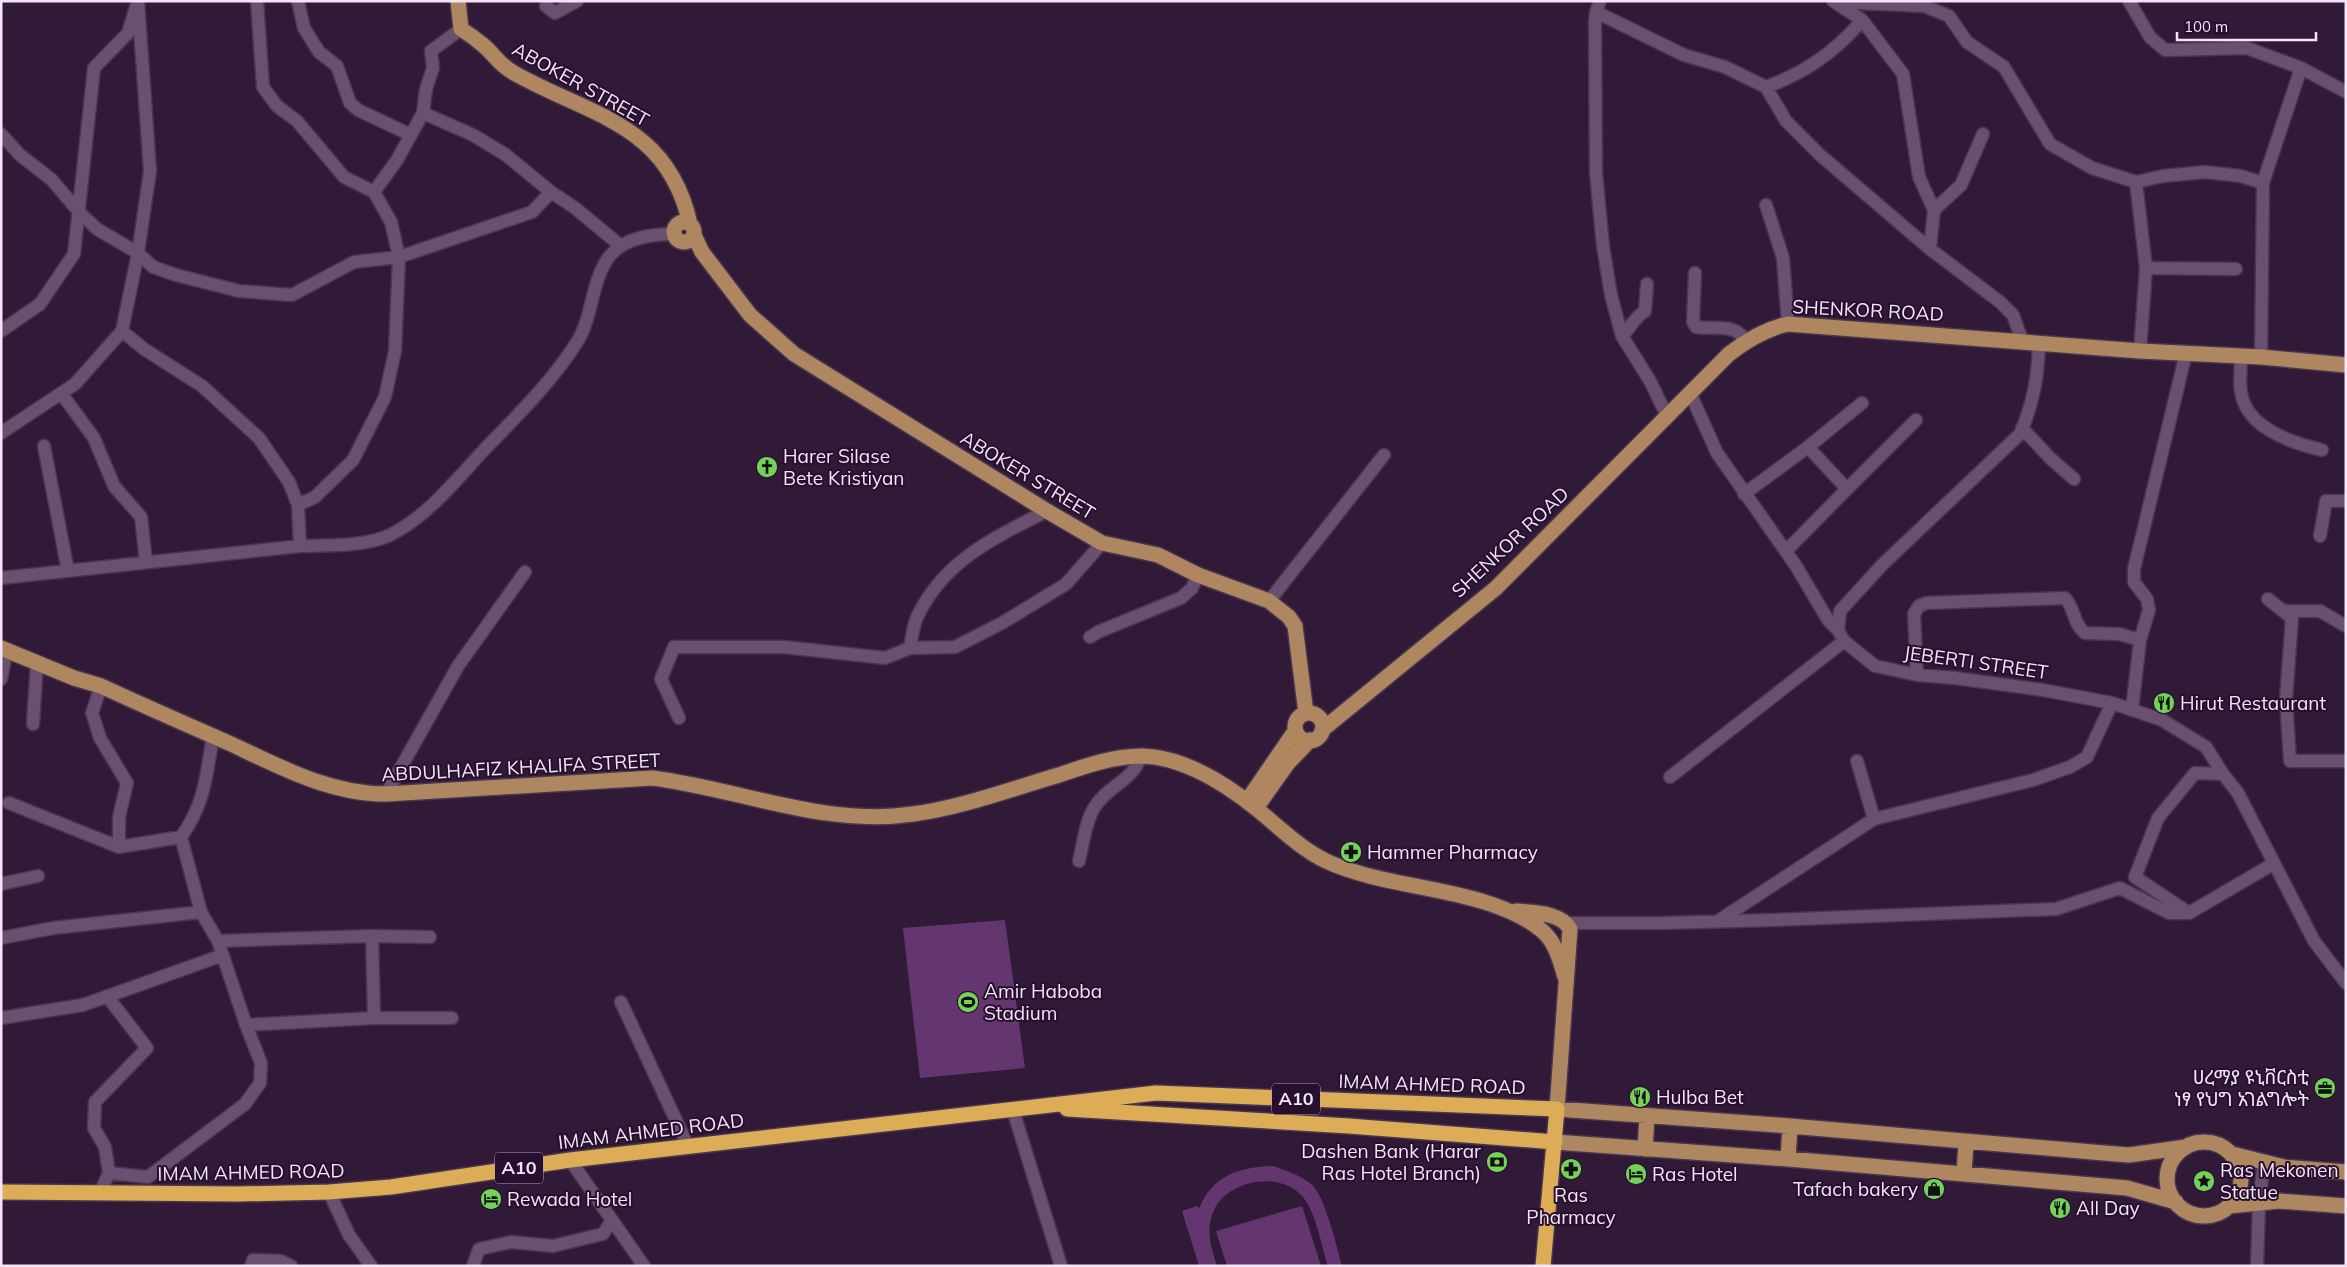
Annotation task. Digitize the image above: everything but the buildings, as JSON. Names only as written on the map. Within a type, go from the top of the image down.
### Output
[{"type":"highway","name":"IMAM AHMED ROAD","points":[[1,1192],[329,1192],[391,1187],[570,1160],[1156,1093],[1558,1109]]},
{"type":"highway","name":"IMAM AHMED ROAD","points":[[1035,1107],[1320,1124],[1555,1142]]},
{"type":"highway","points":[[1543,1266],[1558,1109]]},
{"type":"main road","points":[[458,1],[462,29]]},
{"type":"main road","name":"ABOKER STREET","points":[[462,29],[484,46],[497,62],[512,72],[611,119],[647,144],[675,180],[686,206],[684,231],[750,315],[794,354],[1102,543],[1158,555],[1198,575],[1269,601],[1289,617],[1295,626],[1316,720]]},
{"type":"main road","name":"SHENKOR ROAD","points":[[1316,720],[1352,703],[1496,588],[1667,416],[1691,395],[1729,354],[1746,340],[1773,327],[1788,324],[2261,357],[2346,365]]},
{"type":"main road","name":"ABDULHAFIZ KHALIFA STREET","points":[[4,648],[101,686],[323,784],[361,794],[652,778],[678,781],[829,815],[871,818],[949,808],[1110,760],[1141,756],[1169,760],[1200,771],[1252,805],[1307,850],[1325,860],[1351,871],[1482,902],[1505,910]]},
{"type":"main road","points":[[1229,790],[1266,783],[1310,740],[1318,737],[1316,720],[1298,718],[1295,731],[1266,783],[1252,805]]},
{"type":"main road","points":[[1295,731],[1301,738],[1310,740]]},
{"type":"main road","points":[[1266,783],[1276,825]]},
{"type":"main road","points":[[1505,910],[1559,918],[1570,929],[1565,977],[1558,1109],[2129,1154],[2186,1147],[2198,1142],[2211,1142],[2223,1147],[2232,1154],[2238,1164],[2241,1186],[2229,1206],[2219,1212],[2208,1215],[2196,1214],[2186,1210],[2176,1202],[2127,1188],[1788,1159],[1555,1142]]},
{"type":"main road","points":[[1505,910],[1542,929],[1558,953],[1565,977]]},
{"type":"main road","points":[[1645,1149],[1647,1116]]},
{"type":"main road","points":[[1788,1159],[1790,1126]]},
{"type":"main road","points":[[1964,1174],[1966,1142]]},
{"type":"main road","points":[[2176,1202],[2168,1184],[2170,1166],[2176,1155],[2186,1147]]},
{"type":"main road","points":[[2232,1154],[2284,1167],[2346,1172]]},
{"type":"main road","points":[[2229,1206],[2279,1201],[2346,1206]]},
{"type":"street","points":[[1,330],[40,304],[74,254],[80,213],[94,68],[128,33],[138,1]]},
{"type":"street","points":[[1,433],[75,384],[122,331],[138,253],[150,171],[138,1]]},
{"type":"street","points":[[257,1],[263,88],[277,106],[297,121],[344,177],[374,192],[391,222],[399,257],[395,351],[385,397],[353,460],[315,497],[298,505]]},
{"type":"street","points":[[298,1],[304,28],[320,52],[336,66],[350,102],[358,110],[411,136]]},
{"type":"street","points":[[547,1],[546,6],[555,13],[577,1]]},
{"type":"street","points":[[2129,1],[2150,37],[2165,50],[2247,48],[2301,68],[2346,92]]},
{"type":"street","points":[[1834,2],[1924,6],[1948,16],[1967,42],[2004,67],[2050,144],[2092,168],[2136,182],[2163,176],[2205,172],[2241,176],[2263,183]]},
{"type":"street","points":[[1834,2],[1862,20],[1903,74],[1919,177],[1934,210],[1930,249]]},
{"type":"street","points":[[1667,416],[1650,381],[1622,336],[1611,296],[1596,173],[1598,6],[1684,55],[1725,67],[1766,87],[1786,121],[1820,155],[1930,249],[2000,302],[2013,315],[2022,340]]},
{"type":"street","points":[[1766,87],[1791,78],[1837,48],[1862,20]]},
{"type":"street","points":[[374,192],[397,160],[423,113],[426,89],[433,68],[431,50],[462,29]]},
{"type":"street","points":[[2261,357],[2263,183],[2301,68]]},
{"type":"street","points":[[423,113],[473,135],[498,150],[551,192],[575,208],[621,246]]},
{"type":"street","points":[[1,134],[20,155],[52,180],[80,213],[97,229],[138,253],[153,267],[238,291],[292,294],[354,262],[399,257],[532,212],[551,192]]},
{"type":"street","points":[[1934,210],[1962,185],[1983,134]]},
{"type":"street","points":[[2136,182],[2146,268],[2140,350]]},
{"type":"street","points":[[1766,205],[1783,258],[1788,324]]},
{"type":"street","points":[[1,578],[300,546],[370,541],[390,535],[427,511],[548,383],[578,340],[601,271],[610,256],[621,246],[631,241],[655,234],[684,231]]},
{"type":"street","points":[[2146,268],[2236,269]]},
{"type":"street","points":[[1695,273],[1693,322],[1696,327],[1733,328],[1741,333],[1746,340]]},
{"type":"street","points":[[1622,336],[1630,328],[1633,320],[1645,311],[1647,284]]},
{"type":"street","points":[[122,331],[144,349],[202,386],[259,438],[289,482],[298,505],[300,546]]},
{"type":"street","points":[[1670,777],[1841,636],[1840,611],[1882,565],[2020,434],[2031,409],[2039,342]]},
{"type":"street","points":[[2132,710],[2140,640],[2149,610],[2147,599],[2134,582],[2134,569],[2186,353]]},
{"type":"street","points":[[2241,356],[2241,393],[2252,416],[2278,437],[2299,445],[2322,450]]},
{"type":"street","points":[[61,393],[94,438],[114,486],[141,517],[146,562]]},
{"type":"street","name":"JEBERTI STREET","points":[[1691,395],[1717,453],[1744,494],[1786,551],[1828,620],[1841,636],[1875,666],[1917,675],[1955,678],[2043,690],[2112,703],[2162,720],[2206,747],[2238,793],[2314,941],[2346,983]]},
{"type":"street","points":[[1744,494],[1808,447],[1862,403]]},
{"type":"street","points":[[1786,551],[1916,420]]},
{"type":"street","points":[[2022,428],[2050,458],[2074,479]]},
{"type":"street","points":[[44,446],[68,571]]},
{"type":"street","points":[[1808,447],[1847,490]]},
{"type":"street","points":[[1269,601],[1384,455]]},
{"type":"street","points":[[2320,536],[2326,500],[2346,501]]},
{"type":"street","points":[[910,648],[917,616],[937,583],[960,560],[1010,530],[1047,511]]},
{"type":"street","points":[[680,718],[661,679],[674,647],[784,647],[885,658],[910,648],[955,647],[1002,623],[1066,584],[1102,543]]},
{"type":"street","points":[[386,794],[458,666],[525,572]]},
{"type":"street","points":[[1090,637],[1181,598],[1192,588],[1198,575]]},
{"type":"street","points":[[1917,675],[1914,614],[1919,606],[1926,604],[2065,598],[2069,602],[2076,623],[2085,633],[2119,634],[2140,640]]},
{"type":"street","points":[[2268,599],[2292,618],[2286,699],[2290,760],[2346,761]]},
{"type":"street","points":[[2283,611],[2320,611],[2346,626]]},
{"type":"street","points":[[1,679],[4,648]]},
{"type":"street","points":[[33,724],[37,662]]},
{"type":"street","points":[[101,686],[92,713],[100,738],[127,783],[119,817],[119,847]]},
{"type":"street","points":[[1718,922],[1874,819],[2033,780],[2070,767],[2087,756],[2112,703]]},
{"type":"street","points":[[9,803],[119,847],[181,837],[191,823],[201,803],[213,736]]},
{"type":"street","points":[[1079,861],[1094,809],[1106,793],[1137,768],[1141,756]]},
{"type":"street","points":[[1857,761],[1874,819]]},
{"type":"street","points":[[2189,913],[2135,877],[2158,818],[2196,773],[2215,776],[2223,774]]},
{"type":"street","points":[[109,1173],[148,1177],[245,1104],[260,1083],[261,1063],[246,1025],[218,941],[201,912],[181,837]]},
{"type":"street","points":[[1566,923],[1718,922],[2056,908],[2120,888],[2169,913],[2189,913],[2273,864]]},
{"type":"street","points":[[1,884],[38,876]]},
{"type":"street","points":[[1,938],[53,928],[201,912]]},
{"type":"street","points":[[218,941],[372,936],[430,937]]},
{"type":"street","points":[[372,936],[374,1018]]},
{"type":"street","points":[[1,1018],[83,1005],[223,955]]},
{"type":"street","points":[[100,1193],[109,1173],[105,1147],[94,1128],[95,1102],[147,1048],[107,996]]},
{"type":"street","points":[[621,1002],[688,1146]]},
{"type":"street","points":[[246,1025],[374,1018],[452,1018]]},
{"type":"street","points":[[1013,1110],[1061,1266]]},
{"type":"street","points":[[570,1160],[644,1266]]},
{"type":"street","points":[[2258,1266],[2260,1203],[2264,1162]]},
{"type":"street","points":[[329,1192],[350,1235],[371,1266]]},
{"type":"street","points":[[473,1266],[479,1249],[511,1242],[553,1246],[602,1234],[612,1220]]},
{"type":"street","points":[[251,1266],[253,1260],[281,1261],[291,1266]]},
{"type":"shaded area","points":[[1005,920],[1025,1068],[920,1078],[903,928]]},
{"type":"shaded area","points":[[1273,1166],[1303,1179],[1317,1191],[1330,1223],[1342,1266],[1328,1266],[1312,1212],[1303,1197],[1282,1183],[1269,1181],[1255,1182],[1243,1186],[1221,1200],[1211,1217],[1209,1231],[1217,1266],[1199,1266],[1182,1211],[1197,1206],[1199,1209],[1211,1188],[1228,1175],[1249,1168]]},
{"type":"shaded area","points":[[1302,1206],[1321,1266],[1227,1266],[1216,1231]]},
{"type":"place","name":"Harer Silase Bete Kristiyan","points":[[767,467]]},
{"type":"place","name":"Hirut Restaurant","points":[[2164,703]]},
{"type":"place","name":"Hammer Pharmacy","points":[[1351,852]]},
{"type":"place","name":"Amir Haboba Stadium","points":[[968,1002]]},
{"type":"place","name":"ሀረማያ ዩኒቨርስቲ ነፃ የህግ አገልግሎት","points":[[2325,1088]]},
{"type":"place","name":"Hulba Bet","points":[[1640,1097]]},
{"type":"place","name":"Dashen Bank (Harar Ras Hotel Branch)","points":[[1497,1162]]},
{"type":"place","name":"Ras Pharmacy","points":[[1571,1169]]},
{"type":"place","name":"Ras Hotel","points":[[1636,1174]]},
{"type":"place","name":"Ras Mekonen Statue","points":[[2204,1181]]},
{"type":"place","name":"Tafach bakery","points":[[1934,1189]]},
{"type":"place","name":"Rewada Hotel","points":[[491,1199]]},
{"type":"place","name":"All Day","points":[[2060,1208]]}]
